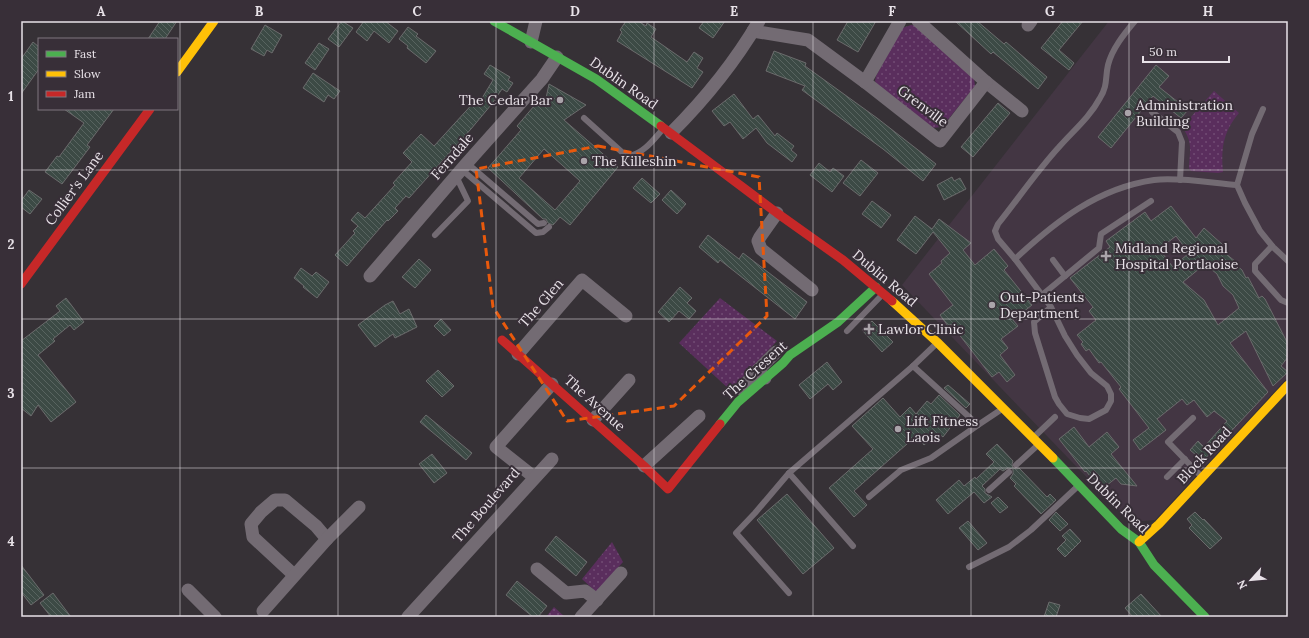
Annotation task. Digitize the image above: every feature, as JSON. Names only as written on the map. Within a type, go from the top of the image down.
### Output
[{"type":"street","points":[[178,71],[214,21]]},
{"type":"street","name":"Dublin Road","points":[[494,21],[513,25],[531,42],[596,79],[843,260],[884,293],[937,342],[1037,441],[1121,529],[1139,542],[1154,565],[1205,617]]},
{"type":"street","points":[[531,42],[536,21]]},
{"type":"street","points":[[865,82],[900,21]]},
{"type":"street","points":[[918,21],[986,82],[1022,111]]},
{"type":"street","name":"Grenville","points":[[667,130],[694,110],[725,73],[756,26],[808,40],[865,82],[940,141],[986,82]]},
{"type":"street","name":"Ferndale","points":[[370,276],[461,169],[542,79],[557,57]]},
{"type":"street","name":"Collier's Lane","points":[[21,284],[149,110]]},
{"type":"street","points":[[777,213],[758,242],[761,248],[812,290]]},
{"type":"street","name":"The Glen","points":[[518,354],[582,280],[626,316]]},
{"type":"street","name":"The Cresent","points":[[668,490],[761,374],[838,322],[876,287]]},
{"type":"street","name":"The Avenue","points":[[502,340],[644,466],[668,490]]},
{"type":"street","points":[[741,389],[761,374],[776,352]]},
{"type":"street","points":[[592,420],[629,380]]},
{"type":"street","name":"The Boulevard","points":[[408,617],[534,478],[496,447],[552,384]]},
{"type":"street","name":"Block Road","points":[[1139,542],[1159,524],[1288,385]]},
{"type":"street","points":[[644,466],[698,416]]},
{"type":"street","points":[[534,478],[552,459]]},
{"type":"street","points":[[294,575],[253,537],[251,524],[260,512],[275,500],[284,500],[316,526],[327,539]]},
{"type":"street","points":[[263,615],[294,575],[359,507]]},
{"type":"street","points":[[537,569],[566,593],[585,591],[597,600]]},
{"type":"street","points":[[581,617],[621,573]]},
{"type":"street","points":[[188,590],[215,617]]},
{"type":"lane","points":[[1051,307],[1034,322],[1035,333],[1055,397],[1067,414],[1080,418],[1089,418],[1106,410],[1110,401],[1110,394],[1107,386],[1091,373],[1077,355],[1065,336],[1051,307],[998,239],[995,231],[998,224],[1058,148],[1088,115],[1100,98],[1106,84],[1108,66],[1112,53],[1135,21]]},
{"type":"lane","points":[[1263,109],[1252,134],[1237,185],[1260,231],[1272,246],[1288,261]]},
{"type":"lane","points":[[1152,112],[1178,132],[1182,142],[1180,180]]},
{"type":"lane","points":[[584,118],[624,154],[630,156],[637,154],[667,130]]},
{"type":"lane","points":[[461,169],[536,233],[543,232],[546,225]]},
{"type":"lane","points":[[435,235],[468,200],[461,169]]},
{"type":"lane","points":[[1015,259],[1078,208],[1097,197],[1127,186],[1155,180],[1180,180],[1237,185]]},
{"type":"lane","points":[[1042,295],[1100,248],[1101,234],[1151,201]]},
{"type":"lane","points":[[1272,246],[1255,264],[1256,271],[1281,300],[1288,303]]},
{"type":"lane","points":[[1053,260],[1065,276]]},
{"type":"lane","points":[[847,331],[884,293]]},
{"type":"lane","points":[[789,593],[736,532],[755,513],[789,474],[913,366],[937,342]]},
{"type":"lane","points":[[913,366],[978,425]]},
{"type":"lane","points":[[869,497],[901,470],[931,458],[1003,408]]},
{"type":"lane","points":[[1016,465],[1055,417]]},
{"type":"lane","points":[[1193,418],[1168,442],[1202,477]]},
{"type":"lane","points":[[1167,477],[1186,459]]},
{"type":"lane","points":[[989,490],[1009,472]]},
{"type":"lane","points":[[789,474],[853,546]]},
{"type":"lane","points":[[969,567],[1009,547],[1032,530],[1079,485]]},
{"type":"highlighted area","points":[[598,146],[759,177],[767,316],[674,406],[567,421],[493,307],[476,169]]},
{"type":"shaded area","name":"Midland Regional Hospital Portlaoise","points":[[1109,21],[1288,21],[1288,377],[1155,520],[1143,521],[1132,520],[1121,513],[902,285]]},
{"type":"shaded area","points":[[911,25],[918,26],[974,78],[975,86],[942,127],[932,128],[877,85],[875,81],[876,76],[902,28]]},
{"type":"shaded area","points":[[1214,91],[1239,113],[1229,127],[1224,141],[1222,155],[1223,172],[1191,171],[1189,168],[1190,151],[1188,137],[1182,127]]},
{"type":"shaded area","points":[[720,298],[777,341],[730,390],[679,343]]},
{"type":"shaded area","points":[[612,542],[623,562],[596,592],[582,579]]},
{"type":"shaded area","points":[[554,607],[565,617],[546,617]]},
{"type":"building","points":[[160,21],[177,21],[166,38],[149,38]]},
{"type":"building","points":[[342,21],[353,28],[339,47],[328,39]]},
{"type":"building","points":[[364,21],[385,21],[398,31],[389,43],[374,31],[367,41],[356,32]]},
{"type":"building","points":[[626,21],[638,21],[646,26],[647,23],[656,29],[651,37],[687,62],[694,52],[703,58],[697,68],[703,72],[692,88],[617,41],[622,32],[620,30]]},
{"type":"building","points":[[704,21],[725,21],[713,38],[699,28]]},
{"type":"building","points":[[848,21],[876,21],[858,52],[837,40]]},
{"type":"building","points":[[955,21],[977,21],[1004,44],[1006,42],[1047,77],[1038,89],[993,52],[991,54]]},
{"type":"building","points":[[1063,21],[1083,21],[1059,50],[1074,63],[1069,70],[1041,48]]},
{"type":"building","points":[[265,25],[282,35],[272,53],[267,50],[264,56],[251,49]]},
{"type":"building","points":[[408,27],[418,34],[416,36],[436,51],[426,63],[407,48],[408,46],[399,39]]},
{"type":"building","points":[[33,42],[38,46],[38,70],[21,94],[21,59]]},
{"type":"building","points":[[319,43],[329,49],[315,70],[305,63]]},
{"type":"building","points":[[774,51],[806,63],[805,66],[877,118],[936,164],[923,181],[883,149],[802,90],[805,86],[766,71]]},
{"type":"building","points":[[490,65],[510,77],[508,80],[513,83],[507,92],[502,89],[471,129],[409,198],[406,196],[395,208],[398,211],[388,221],[387,220],[347,266],[335,255],[355,233],[353,231],[358,226],[351,220],[358,212],[365,218],[395,185],[393,183],[412,162],[403,153],[421,134],[434,146],[476,100],[479,103],[493,80],[484,74]]},
{"type":"building","name":"Administration Building","points":[[1156,65],[1169,76],[1159,87],[1188,110],[1181,118],[1153,96],[1111,148],[1098,137]]},
{"type":"building","points":[[313,73],[340,91],[334,99],[328,95],[324,102],[303,88]]},
{"type":"building","name":"The Killeshin","points":[[549,84],[586,105],[564,120],[618,167],[570,225],[560,217],[553,225],[548,223],[546,219],[543,219],[488,168],[521,130],[517,126],[540,99],[545,103]],"holes":[[[544,149],[580,181],[555,210],[519,178]]]},
{"type":"building","points":[[734,94],[753,119],[758,115],[775,136],[777,133],[794,146],[791,150],[797,155],[792,162],[767,143],[756,128],[743,139],[730,122],[724,126],[712,111]]},
{"type":"building","points":[[998,103],[1010,113],[973,157],[961,147]]},
{"type":"building","points":[[65,110],[113,110],[87,145],[90,147],[62,184],[45,172],[57,156],[59,157],[84,123]]},
{"type":"building","points":[[861,160],[878,173],[860,196],[843,183]]},
{"type":"building","points":[[819,163],[830,172],[833,168],[844,176],[832,192],[810,175]]},
{"type":"building","points":[[952,177],[954,181],[960,178],[966,189],[944,200],[937,185]]},
{"type":"building","points":[[642,178],[660,194],[651,203],[633,188]]},
{"type":"building","points":[[29,190],[42,199],[30,214],[21,207],[21,201]]},
{"type":"building","points":[[671,190],[686,204],[677,214],[662,200]]},
{"type":"building","points":[[872,201],[891,215],[881,228],[862,214]]},
{"type":"building","points":[[1171,206],[1196,238],[1204,228],[1223,245],[1219,248],[1236,262],[1235,264],[1242,270],[1246,278],[1248,277],[1259,298],[1262,296],[1265,299],[1288,344],[1288,357],[1281,366],[1288,372],[1273,386],[1246,331],[1230,343],[1268,392],[1203,461],[1190,450],[1198,441],[1204,447],[1227,421],[1214,411],[1207,417],[1194,400],[1187,405],[1182,399],[1157,419],[1166,430],[1140,450],[1133,440],[1149,428],[1119,389],[1121,387],[1101,362],[1099,363],[1089,349],[1086,351],[1081,344],[1083,342],[1077,335],[1096,320],[1089,311],[1093,307],[1070,278],[1110,247],[1106,241],[1145,212],[1151,221]],"holes":[[[1176,236],[1189,253],[1173,267],[1159,249]],[[1205,264],[1217,274],[1223,286],[1233,295],[1239,308],[1218,325],[1204,300],[1183,282]]]},
{"type":"building","name":"Out-Patients Department","points":[[915,216],[932,229],[939,219],[971,243],[963,250],[975,265],[994,249],[1008,266],[1004,270],[1032,305],[1013,320],[1018,326],[1001,339],[1008,348],[1000,355],[1015,375],[1007,382],[999,372],[992,377],[951,324],[948,326],[940,315],[953,305],[929,274],[942,263],[941,261],[950,253],[933,232],[916,254],[897,240]]},
{"type":"building","points":[[708,235],[739,259],[743,253],[807,302],[795,319],[720,260],[718,263],[699,247]]},
{"type":"building","points":[[419,259],[431,270],[415,288],[402,277]]},
{"type":"building","points":[[301,268],[312,276],[316,272],[329,282],[317,298],[294,278]]},
{"type":"building","points":[[680,287],[692,298],[687,303],[696,311],[689,319],[679,311],[669,322],[658,312]]},
{"type":"building","points":[[66,298],[84,322],[74,330],[70,325],[53,339],[55,341],[38,355],[76,402],[51,422],[38,405],[31,416],[21,408],[21,341],[60,311],[56,306]]},
{"type":"building","points":[[393,301],[400,314],[409,309],[417,327],[395,338],[393,334],[375,347],[358,325],[385,305]]},
{"type":"building","points":[[441,319],[451,330],[444,336],[434,326]]},
{"type":"building","points":[[872,321],[893,342],[882,352],[862,330]]},
{"type":"building","points":[[827,362],[842,382],[833,390],[828,384],[810,399],[799,385]]},
{"type":"building","points":[[438,370],[454,386],[442,397],[426,381]]},
{"type":"building","points":[[948,385],[970,404],[966,408],[944,388]]},
{"type":"building","points":[[939,395],[960,415],[943,437],[938,433],[924,445],[916,436],[854,491],[867,505],[854,517],[829,488],[873,449],[852,426],[883,398],[900,417],[910,407],[916,414],[927,401],[931,404]]},
{"type":"building","points":[[426,415],[472,453],[466,460],[420,422]]},
{"type":"building","points":[[1074,427],[1089,447],[1107,432],[1119,447],[1111,454],[1137,486],[1121,484],[1116,478],[1102,489],[1091,475],[1090,476],[1086,471],[1085,472],[1059,439]]},
{"type":"building","points":[[997,444],[1013,461],[1013,468],[1019,468],[1047,497],[1050,494],[1056,500],[1041,514],[1014,486],[1016,484],[1010,478],[1013,474],[1013,469],[1008,468],[1003,471],[1000,469],[982,486],[985,489],[985,493],[992,497],[984,503],[974,492],[948,514],[936,500],[959,480],[964,486],[975,477],[976,479],[994,462],[986,454]]},
{"type":"building","points":[[432,454],[447,473],[434,483],[419,464]]},
{"type":"building","points":[[787,494],[834,548],[803,574],[757,520]]},
{"type":"building","points":[[998,497],[1008,507],[1000,513],[991,503]]},
{"type":"building","points":[[1056,512],[1068,524],[1060,531],[1049,520]]},
{"type":"building","points":[[1195,512],[1203,520],[1204,519],[1222,538],[1210,549],[1189,528],[1192,525],[1187,519]]},
{"type":"building","points":[[968,521],[987,543],[978,550],[959,528]]},
{"type":"building","points":[[1070,529],[1081,541],[1065,557],[1057,549],[1066,540],[1062,536]]},
{"type":"building","points":[[556,536],[587,562],[576,576],[545,550]]},
{"type":"building","points":[[21,565],[44,595],[31,605],[21,592]]},
{"type":"building","points":[[517,581],[547,606],[538,617],[533,617],[506,595]]},
{"type":"building","points":[[53,593],[71,617],[51,617],[40,603]]},
{"type":"building","points":[[1141,594],[1162,617],[1133,617],[1125,608]]},
{"type":"building","points":[[1049,602],[1060,605],[1056,617],[1044,617]]},
{"type":"traffic: fast","points":[[494,21],[596,79],[661,126]]},
{"type":"traffic: fast","points":[[720,424],[738,402],[783,363],[790,355],[838,322],[876,287]]},
{"type":"traffic: fast","points":[[1053,458],[1121,529],[1139,542],[1154,565],[1205,617]]},
{"type":"traffic: slow","points":[[178,71],[214,21]]},
{"type":"traffic: slow","points":[[892,301],[937,342],[1053,458]]},
{"type":"traffic: slow","points":[[1139,542],[1159,524],[1288,385]]},
{"type":"traffic: jam","points":[[21,284],[149,110]]},
{"type":"traffic: jam","points":[[661,126],[777,213],[843,260],[892,301]]},
{"type":"traffic: jam","points":[[502,340],[668,489],[720,424]]},
{"type":"place","name":"The Cedar Bar","points":[[560,100]]},
{"type":"place","name":"Administration Building","points":[[1128,113]]},
{"type":"place","name":"The Killeshin","points":[[584,161]]},
{"type":"place","name":"Midland Regional Hospital Portlaoise","points":[[1106,256]]},
{"type":"place","name":"Out-Patients Department","points":[[992,305]]},
{"type":"place","name":"Lawlor Clinic","points":[[869,329]]},
{"type":"place","name":"Lift Fitness Laois","points":[[898,429]]}]
